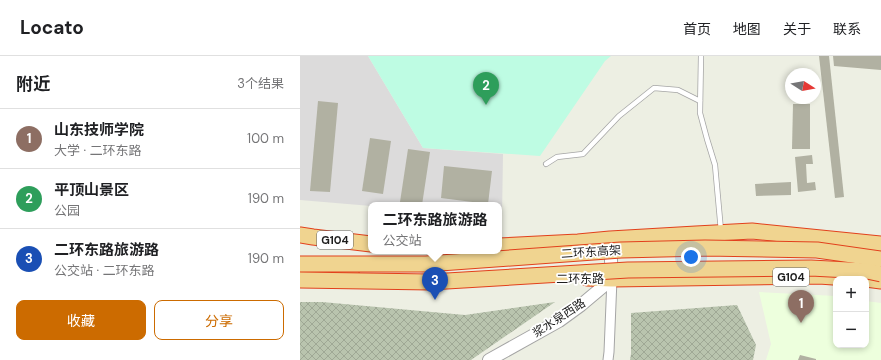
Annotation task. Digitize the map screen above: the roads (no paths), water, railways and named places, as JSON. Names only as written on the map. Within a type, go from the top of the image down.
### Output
[{"type":"highway","points":[[502,246],[721,232],[752,232],[881,244]]},
{"type":"highway","name":"G104","points":[[300,235],[368,244]]},
{"type":"highway","name":"二环东高架","points":[[300,265],[426,264],[621,250],[705,248],[816,250],[881,259]]},
{"type":"highway","name":"二环东路","points":[[300,265],[330,273],[389,282],[446,287],[513,280],[576,278],[833,277]]},
{"type":"highway","name":"二环东高架","points":[[300,280],[430,282],[628,270],[811,268],[867,271],[881,274]]},
{"type":"highway","points":[[869,280],[881,281]]},
{"type":"street","points":[[608,360],[610,352],[612,279],[610,239]]},
{"type":"street","name":"浆水泉西路","points":[[490,360],[559,320],[581,305],[612,279]]},
{"type":"lane","points":[[701,56],[700,113],[715,165],[721,232]]},
{"type":"lane","points":[[546,164],[557,156],[583,154],[620,116],[654,88],[678,90],[700,101]]},
{"type":"place","name":"平顶山景区","points":[[486,105]]},
{"type":"place","name":"二环东路旅游路","points":[[435,300]]},
{"type":"place","name":"山东技师学院","points":[[801,323]]}]
